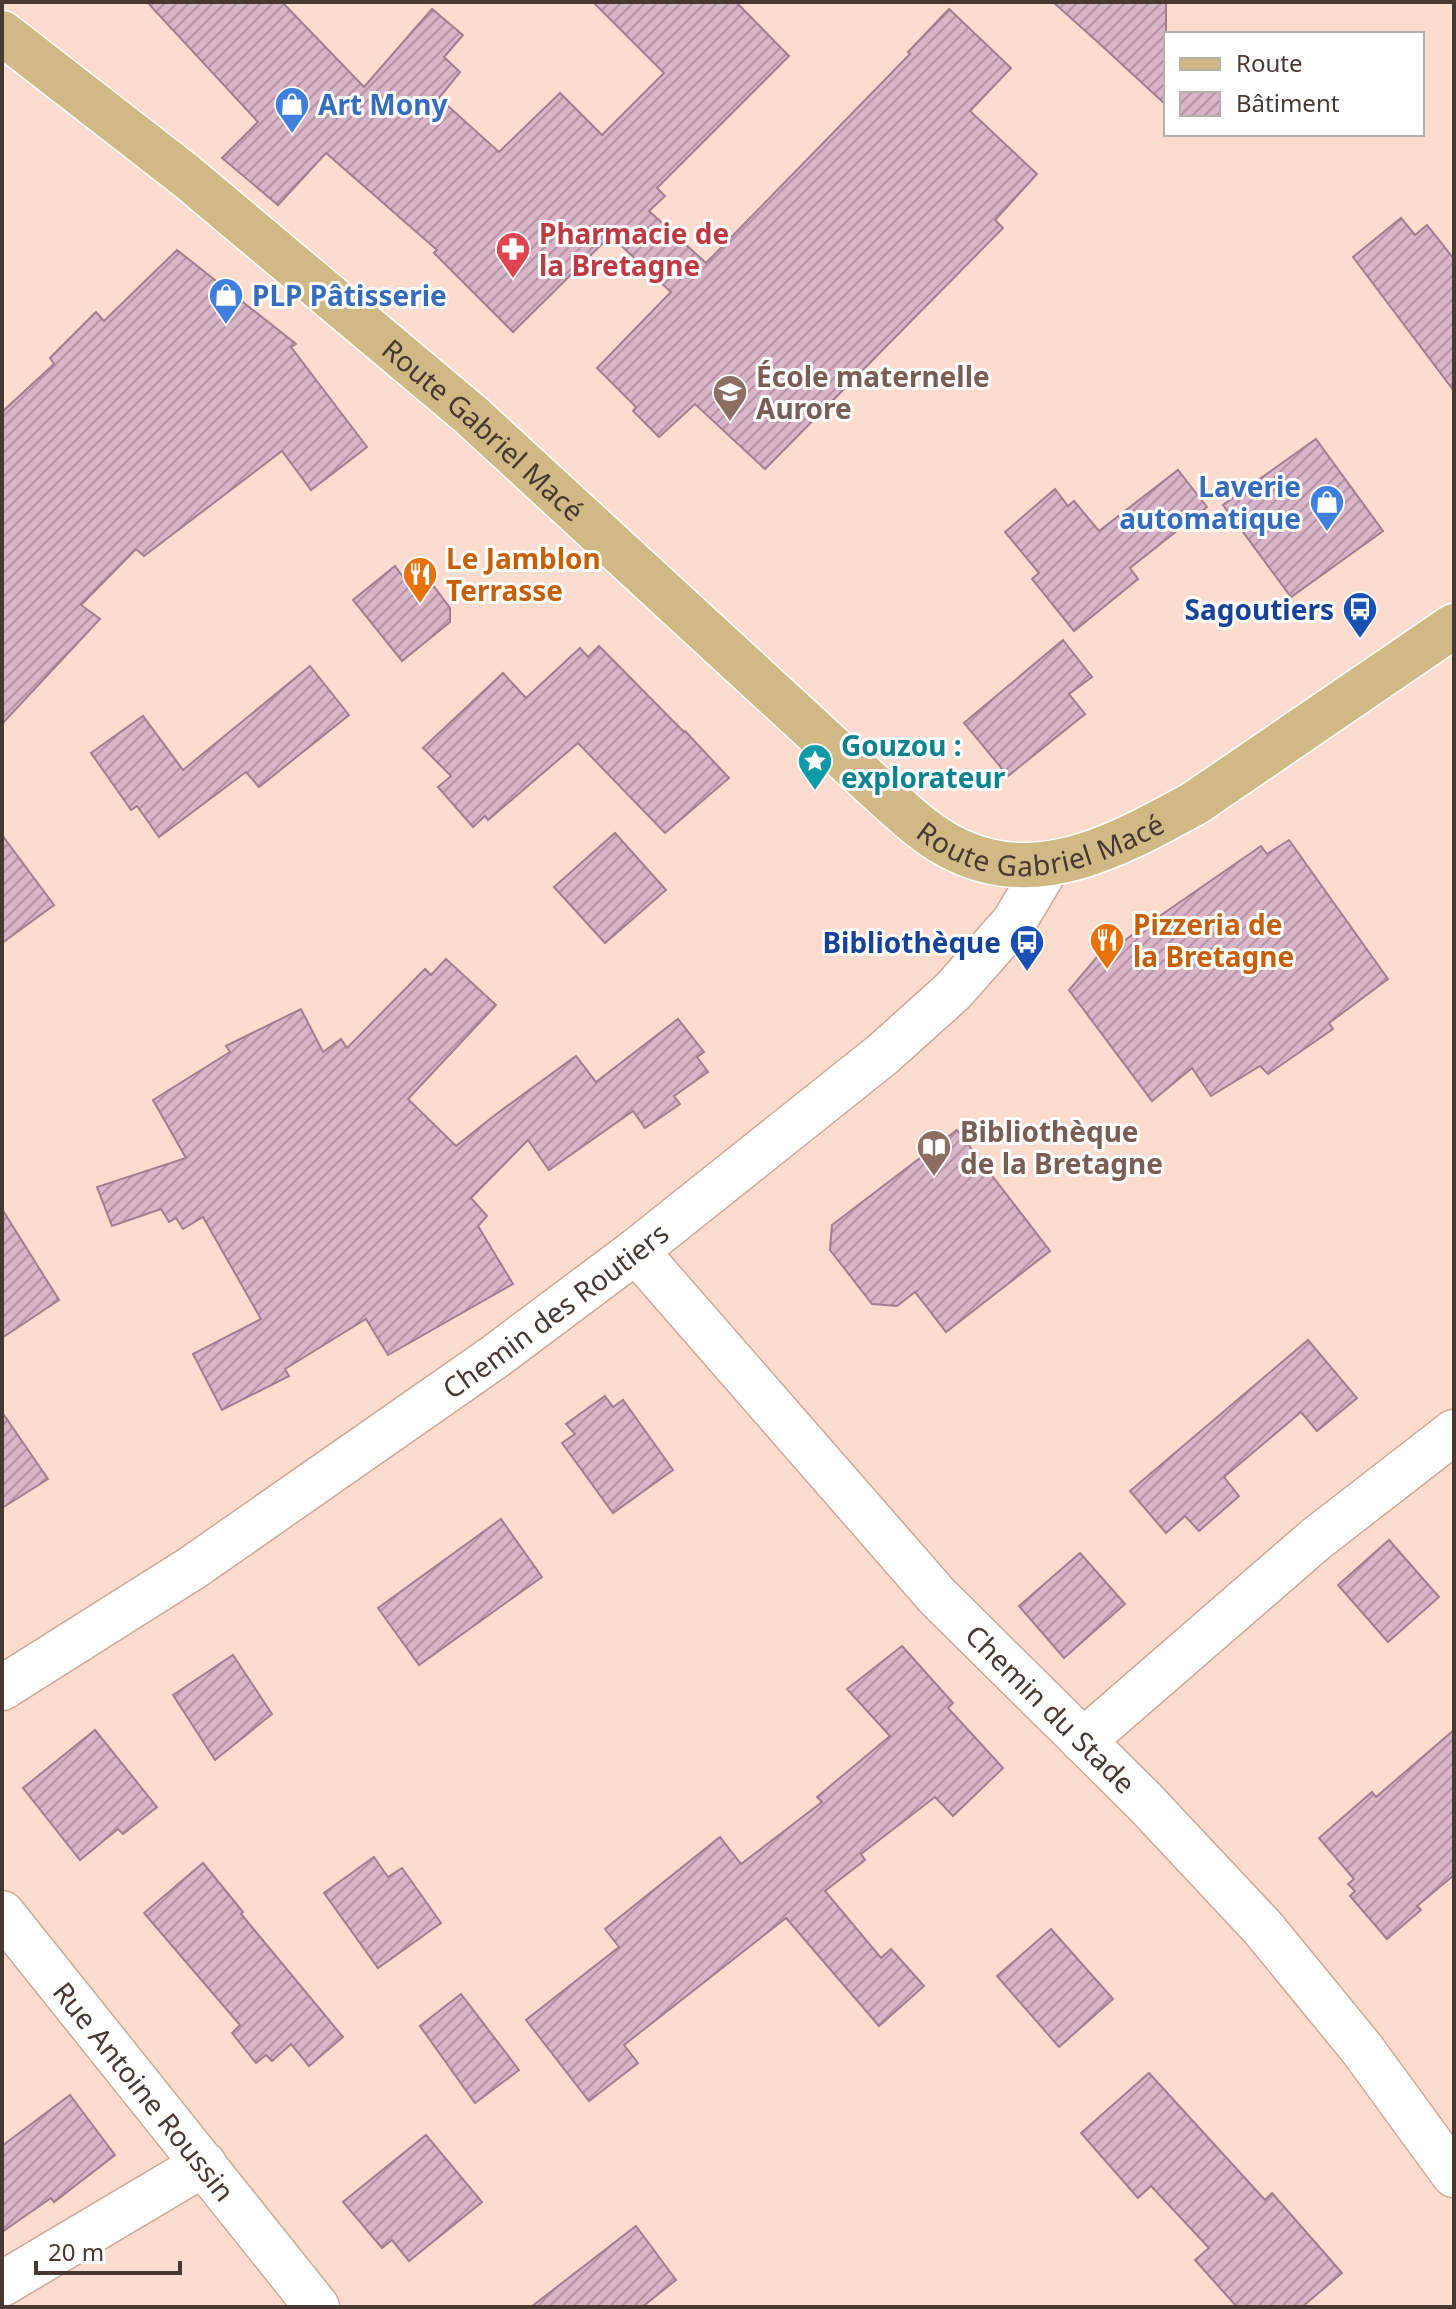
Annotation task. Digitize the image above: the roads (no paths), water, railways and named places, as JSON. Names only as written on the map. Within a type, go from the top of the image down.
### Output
[{"type":"main road","name":"Route Gabriel Macé","points":[[2,33],[185,175],[471,415],[925,831],[957,850],[993,864],[1048,865],[1092,854],[1195,803],[1454,626]]},
{"type":"street","name":"Chemin des Routiers","points":[[2,1688],[192,1568],[493,1358],[636,1251],[883,1054],[953,991],[1014,922],[1048,865]]},
{"type":"street","name":"Chemin du Stade","points":[[636,1251],[937,1596],[1144,1801],[1263,1928],[1362,2049],[1454,2175]]},
{"type":"street","points":[[1083,1741],[1316,1539],[1454,1432]]},
{"type":"street","name":"Rue Antoine Roussin","points":[[2,1913],[317,2307]]},
{"type":"street","points":[[2,2284],[204,2164]]},
{"type":"place","name":"Art Mony","points":[[292,135]]},
{"type":"place","name":"Pharmacie de la Bretagne","points":[[513,280]]},
{"type":"place","name":"PLP Pâtisserie","points":[[226,326]]},
{"type":"place","name":"École maternelle Aurore","points":[[730,423]]},
{"type":"place","name":"Laverie automatique","points":[[1327,533]]},
{"type":"place","name":"Le Jamblon Terrasse","points":[[420,605]]},
{"type":"place","name":"Sagoutiers","points":[[1360,640]]},
{"type":"place","name":"Gouzou : explorateur","points":[[815,792]]},
{"type":"place","name":"Pizzeria de la Bretagne","points":[[1107,971]]},
{"type":"place","name":"Bibliothèque","points":[[1027,973]]},
{"type":"place","name":"Bibliothèque de la Bretagne","points":[[934,1178]]}]
